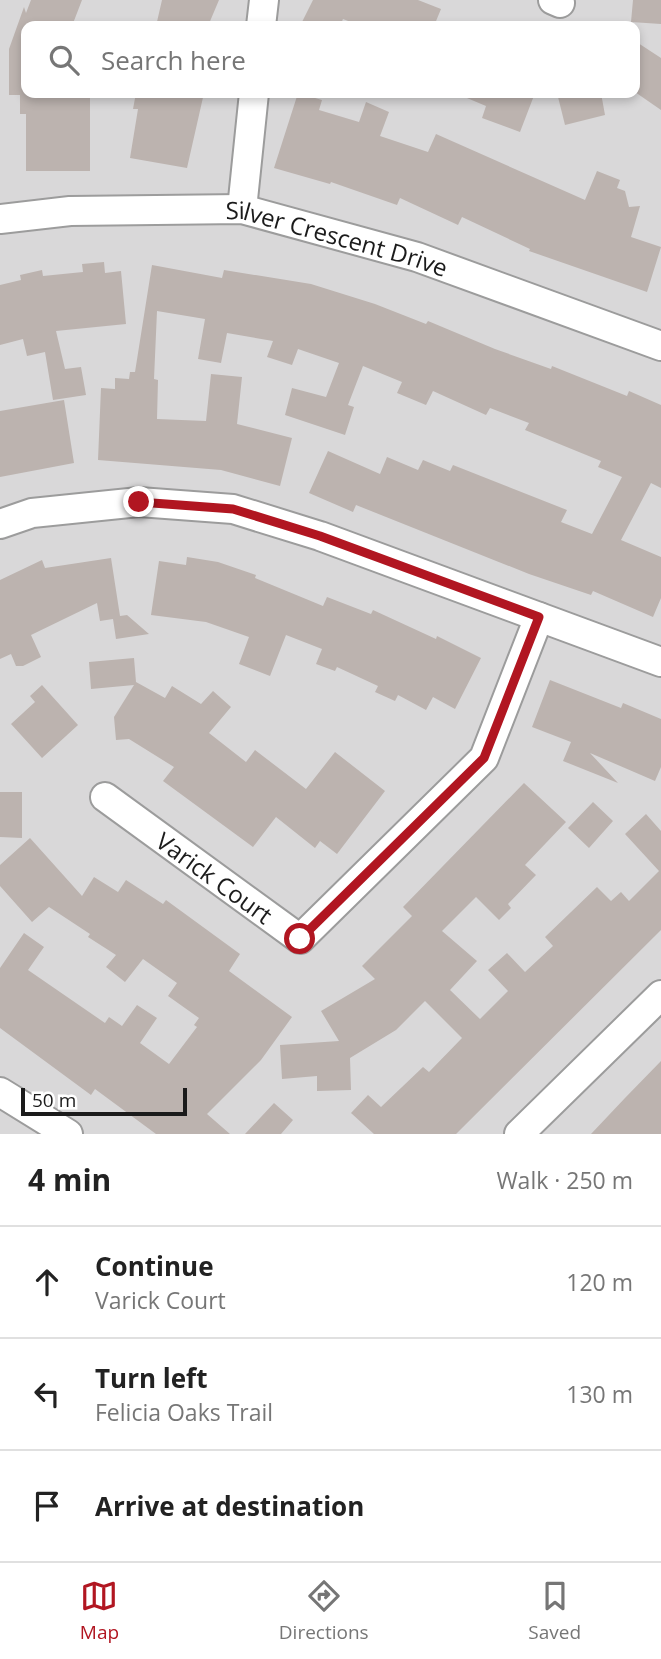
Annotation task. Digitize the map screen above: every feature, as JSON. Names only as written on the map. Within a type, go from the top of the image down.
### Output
[{"type":"street","points":[[262,21],[264,0]]},
{"type":"street","points":[[242,209],[253,98]]},
{"type":"street","name":"Silver Crescent Drive","points":[[0,219],[70,211],[242,209],[417,257],[661,346]]},
{"type":"street","points":[[0,524],[32,513],[139,502],[233,509],[320,536],[661,662]]},
{"type":"street","name":"Varick Court","points":[[105,797],[300,939],[484,758],[539,617]]},
{"type":"street","points":[[519,1134],[661,995]]},
{"type":"street","points":[[0,1092],[68,1134]]},
{"type":"shaded area","points":[[0,0],[661,0],[661,1134],[0,1134]]},
{"type":"building","points":[[31,0],[82,0],[74,21],[21,21],[21,98],[90,98],[90,171],[26,171],[26,114],[20,114],[20,95],[9,95],[9,49],[24,7],[26,13]]},
{"type":"building","points":[[162,0],[219,0],[210,21],[157,21]]},
{"type":"building","points":[[313,0],[418,0],[441,9],[436,21],[302,21]]},
{"type":"building","points":[[633,0],[661,0],[661,24],[631,21]]},
{"type":"building","points":[[640,44],[661,58],[661,110],[640,95]]},
{"type":"building","points":[[135,98],[203,98],[187,168],[130,158],[138,109],[133,109]]},
{"type":"building","points":[[296,98],[322,100],[319,110],[359,122],[366,102],[389,112],[380,136],[428,152],[436,134],[585,200],[597,171],[620,180],[617,188],[625,191],[629,207],[640,206],[631,237],[661,247],[647,292],[529,251],[530,249],[462,217],[458,225],[400,198],[397,205],[331,182],[330,184],[274,168]]},
{"type":"building","points":[[467,98],[533,98],[520,132],[482,118],[486,106]]},
{"type":"building","points":[[558,98],[602,98],[605,115],[565,125]]},
{"type":"building","points":[[104,262],[105,273],[121,271],[126,324],[56,331],[65,369],[81,367],[86,395],[53,400],[45,352],[27,356],[23,339],[0,345],[0,285],[21,280],[20,275],[42,270],[43,276],[83,272],[82,264]]},
{"type":"building","points":[[152,265],[222,278],[224,270],[311,284],[375,304],[426,324],[428,321],[495,349],[551,369],[552,366],[627,396],[629,391],[661,405],[661,488],[651,483],[621,540],[661,557],[661,598],[653,617],[593,591],[591,595],[529,574],[356,505],[353,512],[309,493],[328,451],[380,474],[387,457],[418,470],[423,460],[450,471],[453,465],[567,510],[561,522],[592,534],[622,477],[598,467],[601,461],[525,430],[529,423],[490,408],[486,415],[433,391],[426,405],[397,393],[402,382],[363,366],[348,405],[354,407],[345,435],[285,415],[292,388],[326,397],[339,363],[298,349],[292,365],[267,357],[273,341],[227,333],[221,363],[198,359],[205,319],[157,311],[154,379],[158,380],[157,419],[206,421],[211,374],[242,377],[237,424],[292,438],[280,486],[221,470],[98,460],[101,388],[115,389],[115,378],[129,379],[130,372],[135,372]]},
{"type":"building","points":[[64,400],[74,463],[0,477],[0,411]]},
{"type":"building","points":[[187,557],[218,562],[256,575],[255,578],[323,606],[327,597],[371,614],[373,610],[436,639],[437,636],[481,658],[455,709],[433,697],[426,710],[398,695],[395,701],[375,692],[378,686],[337,667],[335,671],[316,664],[322,649],[286,635],[270,676],[239,664],[249,637],[206,622],[151,615],[159,561],[186,565]]},
{"type":"building","points":[[111,558],[120,616],[127,615],[149,634],[116,639],[113,619],[100,621],[97,603],[31,635],[41,657],[23,666],[16,666],[11,654],[0,659],[0,580],[42,560],[45,568]]},
{"type":"building","points":[[134,658],[136,682],[165,698],[172,686],[201,704],[213,691],[231,707],[209,733],[246,762],[255,750],[306,789],[335,752],[385,791],[337,854],[320,841],[315,848],[276,817],[253,847],[163,781],[174,767],[129,739],[116,740],[114,717],[134,685],[91,689],[89,662]]},
{"type":"building","points":[[550,680],[621,708],[623,703],[661,719],[661,767],[655,781],[590,753],[618,783],[563,761],[571,742],[532,727]]},
{"type":"building","points":[[42,685],[78,725],[42,758],[11,724],[35,702],[30,696]]},
{"type":"building","points":[[524,783],[566,822],[525,865],[536,875],[508,904],[511,908],[499,920],[476,897],[442,931],[477,961],[450,990],[480,1019],[508,991],[488,970],[507,953],[525,972],[553,946],[545,937],[597,887],[611,901],[621,892],[629,901],[659,871],[625,834],[646,814],[661,831],[661,930],[456,1134],[374,1134],[351,1113],[368,1095],[381,1107],[423,1067],[429,1072],[462,1038],[425,1001],[396,1030],[350,1058],[351,1090],[317,1091],[317,1076],[282,1079],[280,1045],[339,1041],[321,1011],[375,979],[362,966],[412,916],[403,907]]},
{"type":"building","points":[[0,792],[22,792],[22,838],[0,837]]},
{"type":"building","points":[[593,802],[613,821],[589,848],[568,828]]},
{"type":"building","points":[[30,838],[82,896],[94,877],[118,892],[126,880],[163,904],[166,900],[240,954],[229,971],[292,1017],[261,1060],[207,1114],[230,1134],[156,1134],[95,1089],[91,1095],[0,1028],[0,968],[24,933],[44,947],[28,970],[105,1023],[109,1017],[122,1026],[137,1005],[157,1018],[140,1043],[169,1064],[197,1027],[194,1025],[199,1018],[168,996],[177,983],[143,959],[125,982],[106,967],[116,955],[49,907],[32,922],[0,886],[0,865]]},
{"type":"building","points":[[661,1061],[661,1134],[591,1134],[625,1098]]},
{"type":"building","points":[[274,1103],[293,1120],[281,1134],[245,1134]]},
{"type":"route","points":[[139,502],[233,509],[320,536],[539,617],[484,758],[300,939]]}]
